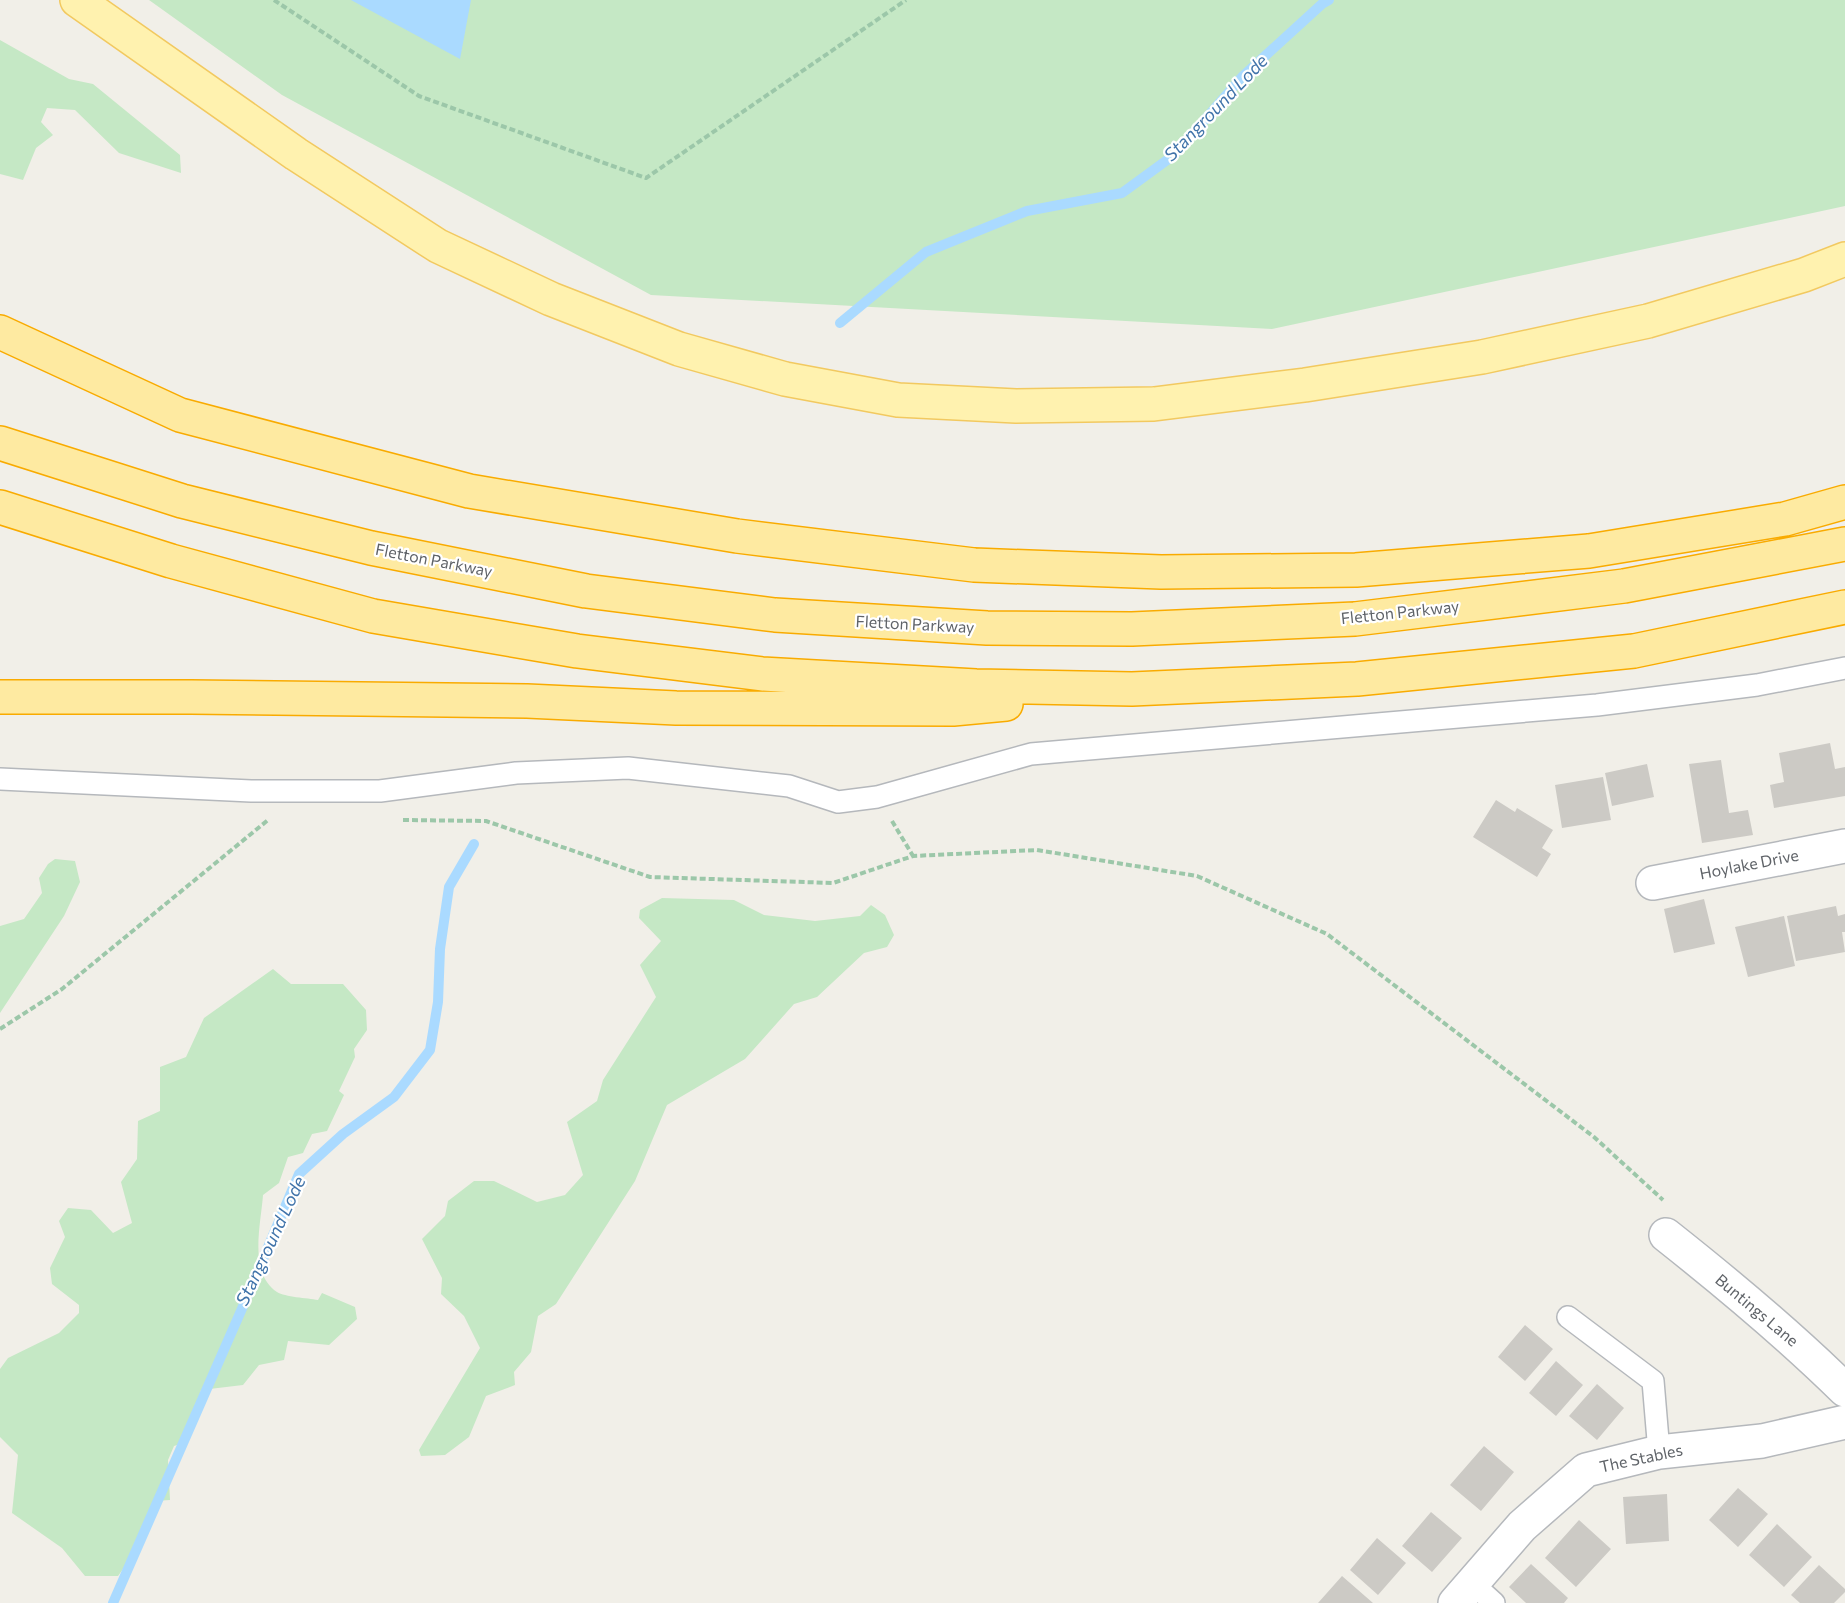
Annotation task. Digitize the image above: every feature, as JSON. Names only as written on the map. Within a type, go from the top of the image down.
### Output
[{"type":"highway","points":[[0,332],[180,415],[469,491],[737,536],[974,565],[1161,572],[1356,570],[1589,551],[1785,519],[1845,502]]},
{"type":"highway","name":"Fletton Parkway","points":[[0,443],[193,504],[371,548],[586,591],[775,615],[987,628],[1132,629],[1355,619],[1624,586],[1845,544]]},
{"type":"highway","points":[[0,507],[171,561],[373,616],[577,651],[762,674],[976,686],[1132,689],[1357,679],[1634,651],[1845,607]]},
{"type":"highway","points":[[0,697],[527,701],[676,708],[953,710],[1132,689]]},
{"type":"main road","points":[[77,0],[296,154],[438,246],[552,299],[679,349],[785,379],[898,400],[1016,406],[1154,404],[1305,386],[1482,357],[1648,321],[1804,275],[1845,259]]},
{"type":"street","name":"Hoylake Drive","points":[[1653,883],[1845,846]]},
{"type":"street","name":"Buntings Lane","points":[[1666,1235],[1750,1302],[1845,1390]]},
{"type":"street","name":"The Stables","points":[[1474,1596],[1522,1526],[1586,1470],[1659,1452],[1762,1441],[1845,1422]]},
{"type":"lane","points":[[1634,651],[1845,619]]},
{"type":"lane","points":[[0,779],[251,792],[380,791],[516,773],[628,768],[789,786],[838,802],[877,798],[1031,754],[1598,705],[1757,685],[1845,668]]},
{"type":"lane","points":[[1568,1317],[1653,1381],[1659,1452]]},
{"type":"path","points":[[274,0],[419,96],[646,177],[906,0]]},
{"type":"path","points":[[877,798],[913,856]]},
{"type":"path","points":[[0,1029],[62,989],[273,816],[261,816]]},
{"type":"path","points":[[396,820],[486,821],[650,877],[833,883],[913,856],[1037,850],[1197,876],[1327,934],[1594,1137],[1664,1200]]},
{"type":"green space","points":[[149,0],[1845,0],[1845,206],[1272,329],[651,295],[282,95]]},
{"type":"green space","points":[[0,40],[69,79],[93,84],[180,155],[181,173],[119,153],[75,110],[47,108],[41,122],[53,135],[36,148],[23,180],[0,174]]},
{"type":"green space","points":[[55,859],[75,861],[80,882],[64,916],[0,1013],[0,926],[24,919],[42,893],[39,878],[48,864]]},
{"type":"green space","points":[[662,898],[734,900],[764,915],[815,921],[860,916],[871,905],[885,915],[894,935],[887,947],[864,953],[817,997],[794,1004],[745,1059],[667,1105],[635,1181],[556,1304],[538,1316],[531,1352],[514,1372],[515,1385],[486,1396],[469,1437],[445,1455],[421,1456],[419,1450],[480,1348],[464,1316],[441,1294],[442,1278],[422,1239],[445,1216],[448,1201],[474,1181],[494,1181],[537,1202],[565,1195],[583,1175],[567,1122],[597,1101],[603,1080],[656,997],[640,965],[661,941],[639,918],[640,910]]},
{"type":"green space","points":[[273,969],[291,984],[343,984],[366,1010],[367,1030],[354,1049],[355,1057],[339,1091],[344,1095],[327,1131],[312,1134],[303,1153],[288,1157],[279,1183],[263,1195],[258,1247],[259,1261],[268,1284],[277,1292],[318,1300],[322,1293],[355,1307],[357,1319],[329,1345],[288,1341],[284,1360],[259,1365],[243,1385],[201,1390],[186,1442],[174,1446],[168,1460],[170,1500],[155,1501],[138,1548],[118,1576],[85,1576],[62,1548],[12,1513],[18,1455],[0,1437],[0,1369],[8,1358],[59,1333],[79,1313],[79,1305],[52,1284],[50,1268],[65,1237],[59,1221],[68,1208],[91,1210],[113,1233],[132,1223],[121,1182],[137,1159],[138,1121],[160,1111],[160,1067],[186,1057],[204,1018]]},
{"type":"water","points":[[351,0],[471,0],[460,59]]},
{"type":"building","points":[[1830,743],[1835,769],[1845,767],[1845,796],[1774,808],[1770,785],[1784,782],[1779,753]]},
{"type":"building","points":[[1721,760],[1729,813],[1748,810],[1753,835],[1702,843],[1689,764]]},
{"type":"building","points":[[1647,764],[1654,797],[1612,806],[1605,773]]},
{"type":"building","points":[[1603,777],[1611,820],[1562,828],[1555,785]]},
{"type":"building","points":[[1496,800],[1515,812],[1517,808],[1553,830],[1542,848],[1551,854],[1537,877],[1473,837]]},
{"type":"building","points":[[1704,899],[1715,944],[1674,953],[1664,909]]},
{"type":"building","points":[[1836,906],[1838,916],[1845,914],[1845,932],[1842,932],[1845,952],[1796,961],[1787,916]]},
{"type":"building","points":[[1784,916],[1795,966],[1748,977],[1735,927]]},
{"type":"building","points":[[1525,1325],[1553,1349],[1525,1381],[1498,1357]]},
{"type":"building","points":[[1556,1361],[1583,1385],[1556,1416],[1529,1393]]},
{"type":"building","points":[[1597,1384],[1624,1408],[1597,1440],[1569,1416]]},
{"type":"building","points":[[1484,1446],[1514,1472],[1481,1511],[1450,1485]]},
{"type":"building","points":[[1738,1488],[1768,1514],[1738,1547],[1709,1520]]},
{"type":"building","points":[[1667,1494],[1669,1541],[1626,1544],[1623,1497]]},
{"type":"building","points":[[1431,1512],[1462,1538],[1432,1572],[1402,1546]]},
{"type":"building","points":[[1579,1520],[1611,1549],[1576,1587],[1545,1558]]},
{"type":"building","points":[[1777,1524],[1812,1557],[1784,1587],[1749,1555]]},
{"type":"building","points":[[1377,1538],[1406,1563],[1378,1595],[1350,1570]]},
{"type":"building","points":[[1531,1564],[1568,1598],[1564,1603],[1526,1603],[1509,1587]]},
{"type":"building","points":[[1819,1565],[1845,1589],[1845,1592],[1834,1603],[1800,1603],[1791,1595]]},
{"type":"building","points":[[1342,1576],[1373,1603],[1318,1603]]},
{"type":"waterway","name":"Stanground Lode","points":[[840,323],[926,252],[1027,211],[1122,193],[1174,155],[1242,77],[1329,0]]},
{"type":"waterway","name":"Stanground Lode","points":[[113,1603],[299,1174],[343,1134],[394,1097],[430,1050],[438,1002],[440,949],[449,887],[474,844]]}]
